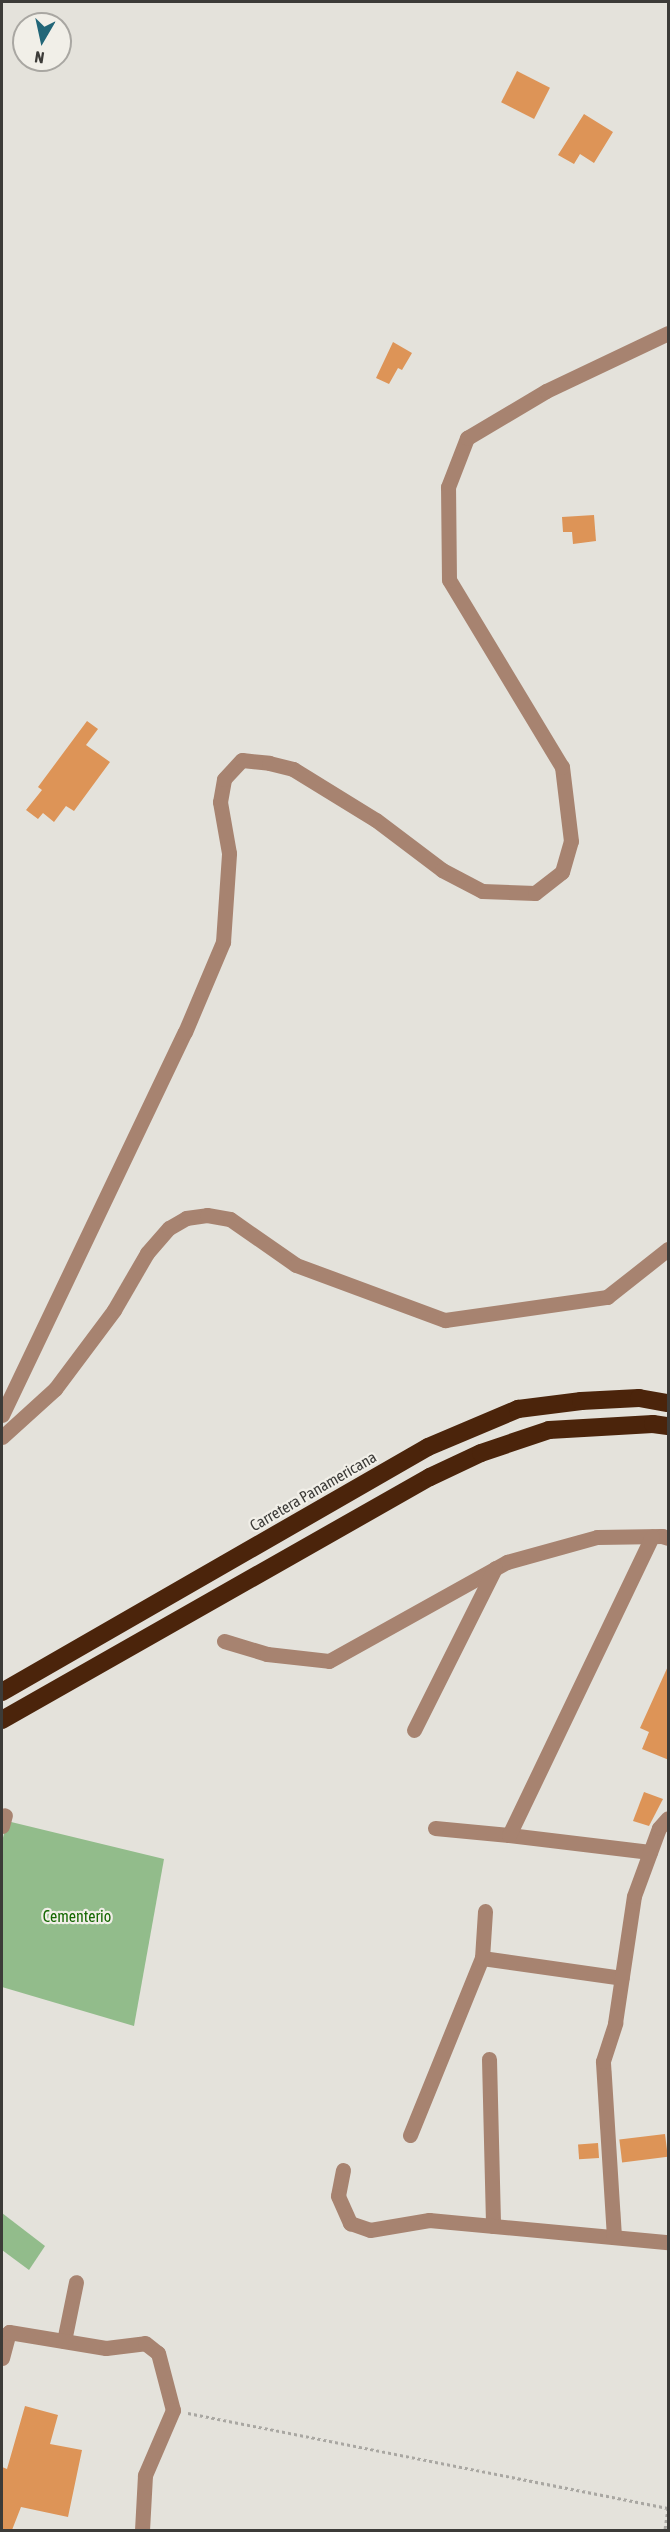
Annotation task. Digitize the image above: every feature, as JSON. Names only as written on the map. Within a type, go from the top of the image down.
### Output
[{"type":"highway","name":"Carretera Panamericana","points":[[2,1692],[428,1447],[518,1409],[581,1401],[639,1398],[669,1403]]},
{"type":"highway","points":[[2,1720],[430,1477],[481,1453],[549,1430],[653,1424],[669,1426]]},
{"type":"street","points":[[2,1415],[185,1032],[223,942],[229,853],[220,802],[224,779],[242,760],[293,769],[376,820],[442,870],[482,891],[535,893],[562,872],[571,842],[562,767],[450,580],[448,487],[467,438],[546,391],[669,333]]},
{"type":"street","points":[[2,1437],[56,1389],[114,1310],[147,1252],[169,1228],[186,1218],[207,1215],[230,1219],[296,1265],[445,1320],[607,1297],[669,1249]]},
{"type":"street","points":[[509,1835],[652,1536]]},
{"type":"street","points":[[224,1641],[267,1654],[329,1661],[507,1562],[597,1537],[669,1538]]},
{"type":"street","points":[[414,1730],[495,1568]]},
{"type":"street","points":[[614,2237],[603,2061],[615,2023],[634,1896],[669,1808]]},
{"type":"street","points":[[435,1828],[650,1852]]},
{"type":"street","points":[[410,2135],[482,1958],[485,1911]]},
{"type":"street","points":[[482,1958],[622,1978]]},
{"type":"street","points":[[489,2059],[493,2226]]},
{"type":"street","points":[[343,2170],[338,2196],[350,2223],[370,2230],[429,2220],[669,2242]]},
{"type":"street","points":[[64,2341],[76,2282]]},
{"type":"street","points":[[2,2358],[9,2332],[106,2348],[145,2343],[158,2353],[173,2410],[145,2475],[142,2530]]},
{"type":"path","points":[[173,2410],[668,2508],[665,2530]]},
{"type":"green space","name":"Cementerio","points":[[7,1821],[164,1859],[134,2026],[2,1987],[2,1842]]},
{"type":"green space","points":[[2,2213],[45,2246],[29,2270],[2,2250]]},
{"type":"building","points":[[517,71],[550,88],[534,119],[501,102]]},
{"type":"building","points":[[584,114],[613,132],[594,163],[580,154],[574,164],[558,155]]},
{"type":"building","points":[[393,342],[412,353],[402,370],[398,368],[389,384],[376,378]]},
{"type":"building","points":[[594,515],[596,541],[573,544],[572,532],[563,532],[562,517]]},
{"type":"building","points":[[87,721],[98,729],[86,745],[110,762],[74,811],[66,806],[54,822],[43,813],[38,819],[26,810],[42,790],[38,787]]},
{"type":"building","points":[[669,1664],[669,1760],[642,1749],[649,1732],[640,1728]]},
{"type":"building","points":[[644,1792],[663,1799],[649,1826],[633,1821]]},
{"type":"building","points":[[665,2134],[668,2157],[622,2162],[619,2140]]},
{"type":"building","points":[[598,2143],[599,2158],[579,2159],[578,2144]]},
{"type":"building","points":[[25,2406],[58,2415],[50,2444],[82,2450],[68,2517],[21,2507],[12,2530],[2,2530],[2,2467],[7,2469]]}]
